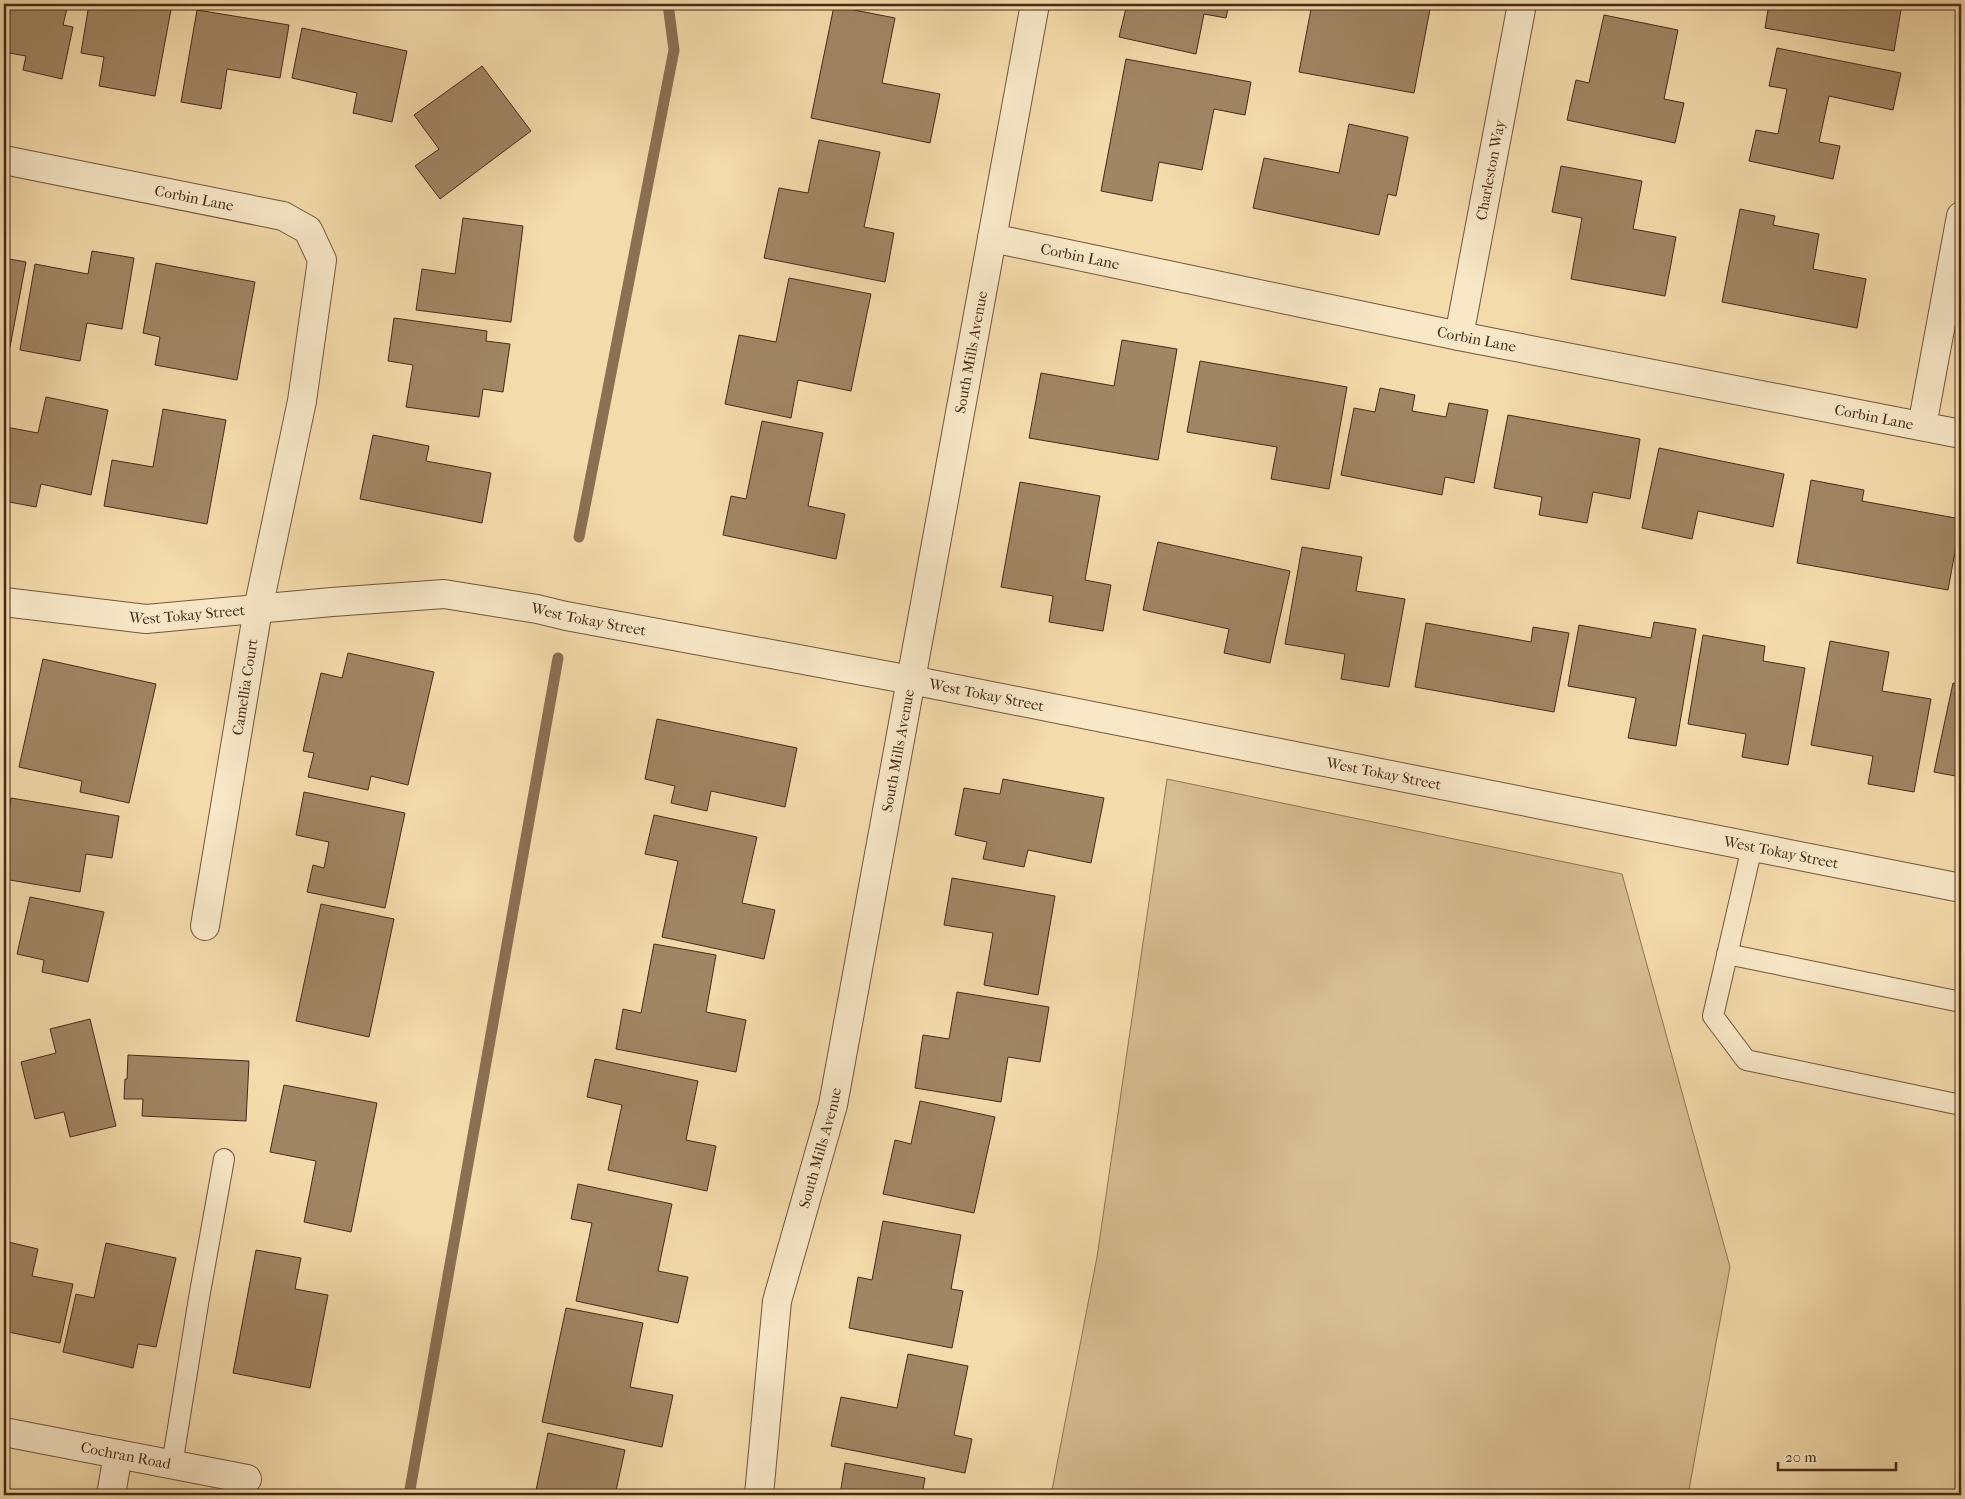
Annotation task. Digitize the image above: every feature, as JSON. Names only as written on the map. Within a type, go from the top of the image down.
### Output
[{"type":"street","name":"South Mills Avenue","points":[[759,1495],[777,1300],[833,1105],[1036,4]]},
{"type":"street","name":"Charleston Way","points":[[1459,336],[1522,4]]},
{"type":"street","name":"Corbin Lane","points":[[4,160],[283,216],[308,230],[322,260],[316,302]]},
{"type":"street","points":[[1922,426],[1961,216]]},
{"type":"street","name":"Corbin Lane","points":[[992,238],[1459,336],[1961,434]]},
{"type":"street","name":"Camellia Court","points":[[205,926],[258,608],[302,401],[316,302]]},
{"type":"street","name":"West Tokay Street","points":[[4,602],[146,619],[258,608],[444,594],[537,609],[911,680],[1961,888]]},
{"type":"street","name":"Cochran Road","points":[[4,1432],[247,1479]]},
{"type":"street","points":[[111,1495],[118,1454]]},
{"type":"lane","points":[[1752,847],[1713,1016],[1746,1060],[1961,1105]]},
{"type":"lane","points":[[1727,954],[1961,1002]]},
{"type":"lane","points":[[172,1465],[224,1159]]},
{"type":"shaded area","points":[[1167,779],[1622,874],[1730,1267],[1688,1495],[1051,1495],[1097,1257]]},
{"type":"building","points":[[4,4],[68,4],[63,25],[73,27],[62,79],[23,70],[26,56],[4,52]]},
{"type":"building","points":[[89,4],[172,4],[155,96],[99,86],[104,57],[81,53]]},
{"type":"building","points":[[1127,4],[1229,4],[1226,18],[1204,14],[1196,54],[1119,37]]},
{"type":"building","points":[[1312,4],[1431,4],[1414,93],[1299,72]]},
{"type":"building","points":[[1769,4],[1902,4],[1894,51],[1765,28]]},
{"type":"building","points":[[834,6],[895,18],[882,83],[940,94],[930,143],[811,118]]},
{"type":"building","points":[[197,10],[289,25],[280,78],[227,69],[221,109],[181,102]]},
{"type":"building","points":[[1604,15],[1678,30],[1664,99],[1684,103],[1675,143],[1567,120],[1576,80],[1589,83]]},
{"type":"building","points":[[302,28],[407,51],[392,122],[353,113],[357,93],[292,78]]},
{"type":"building","points":[[1777,48],[1901,73],[1893,110],[1829,96],[1819,142],[1840,146],[1833,179],[1749,161],[1756,130],[1778,134],[1787,89],[1769,86]]},
{"type":"building","points":[[1126,59],[1251,82],[1245,115],[1214,109],[1202,170],[1159,162],[1152,201],[1101,191]]},
{"type":"building","points":[[482,66],[531,131],[440,199],[415,166],[439,149],[414,115]]},
{"type":"building","points":[[1349,124],[1408,137],[1396,196],[1388,194],[1379,235],[1253,208],[1264,158],[1339,173]]},
{"type":"building","points":[[819,140],[880,152],[864,227],[894,233],[885,282],[764,258],[779,188],[808,193]]},
{"type":"building","points":[[1561,166],[1642,181],[1633,229],[1676,237],[1665,296],[1571,279],[1582,218],[1552,212]]},
{"type":"building","points":[[1740,209],[1775,216],[1773,225],[1819,234],[1813,269],[1866,279],[1857,328],[1722,302]]},
{"type":"building","points":[[463,218],[523,226],[511,322],[416,310],[422,269],[455,274]]},
{"type":"building","points":[[92,251],[134,258],[122,329],[87,323],[80,361],[20,350],[35,264],[88,274]]},
{"type":"building","points":[[4,258],[26,262],[10,347],[4,345]]},
{"type":"building","points":[[156,263],[255,282],[237,380],[155,365],[160,337],[143,333]]},
{"type":"building","points":[[789,278],[871,294],[851,391],[798,380],[791,418],[725,404],[739,335],[776,342]]},
{"type":"building","points":[[394,318],[487,331],[486,341],[510,344],[503,392],[483,389],[479,417],[406,407],[413,365],[388,361]]},
{"type":"building","points":[[1122,340],[1177,349],[1158,460],[1029,438],[1041,373],[1114,386]]},
{"type":"building","points":[[1200,361],[1347,387],[1329,489],[1271,479],[1277,447],[1187,432]]},
{"type":"building","points":[[1380,388],[1415,395],[1412,411],[1446,417],[1449,403],[1488,410],[1474,483],[1445,477],[1442,495],[1341,475],[1354,408],[1375,412]]},
{"type":"building","points":[[46,397],[108,410],[91,495],[41,484],[36,507],[4,501],[4,436],[6,427],[38,433]]},
{"type":"building","points":[[163,409],[226,420],[207,524],[104,506],[112,460],[153,467]]},
{"type":"building","points":[[1508,415],[1640,439],[1630,499],[1593,492],[1587,523],[1539,515],[1542,497],[1494,488]]},
{"type":"building","points":[[762,421],[823,433],[808,506],[845,514],[836,559],[723,535],[731,496],[746,499]]},
{"type":"building","points":[[373,435],[429,446],[426,461],[491,473],[482,523],[360,499]]},
{"type":"building","points":[[1659,448],[1784,474],[1773,527],[1698,511],[1692,539],[1642,528]]},
{"type":"building","points":[[1811,480],[1864,490],[1862,501],[1961,519],[1948,590],[1797,563]]},
{"type":"building","points":[[1020,482],[1100,496],[1085,580],[1111,585],[1103,631],[1049,622],[1053,596],[1001,587]]},
{"type":"building","points":[[1158,542],[1290,571],[1270,663],[1224,653],[1229,629],[1143,610]]},
{"type":"building","points":[[1302,547],[1362,557],[1356,591],[1405,599],[1389,687],[1341,679],[1345,654],[1285,644]]},
{"type":"building","points":[[1654,622],[1696,629],[1676,746],[1628,738],[1636,698],[1568,686],[1579,625],[1651,638]]},
{"type":"building","points":[[1426,623],[1531,642],[1533,627],[1569,633],[1554,712],[1415,687]]},
{"type":"building","points":[[1703,635],[1765,646],[1763,661],[1805,668],[1788,765],[1742,757],[1746,734],[1688,724]]},
{"type":"building","points":[[1830,641],[1889,652],[1882,691],[1931,699],[1914,792],[1868,784],[1873,756],[1811,745]]},
{"type":"building","points":[[348,653],[434,672],[408,785],[371,776],[368,790],[308,777],[314,753],[303,751],[321,673],[342,678]]},
{"type":"building","points":[[43,659],[156,684],[129,803],[80,792],[82,781],[19,767]]},
{"type":"building","points":[[1953,683],[1961,685],[1961,777],[1934,772]]},
{"type":"building","points":[[657,719],[797,748],[785,807],[711,791],[707,811],[671,803],[675,786],[645,779]]},
{"type":"building","points":[[1003,779],[1104,798],[1091,863],[1028,850],[1024,867],[983,859],[987,842],[955,835],[964,788],[1000,794]]},
{"type":"building","points":[[304,792],[405,813],[385,908],[307,892],[313,865],[324,868],[329,842],[296,835]]},
{"type":"building","points":[[11,798],[119,816],[112,858],[86,854],[80,892],[4,879],[4,844]]},
{"type":"building","points":[[654,815],[757,837],[742,903],[775,910],[764,959],[662,937],[678,861],[645,854]]},
{"type":"building","points":[[952,878],[1055,896],[1038,995],[984,985],[993,933],[944,925]]},
{"type":"building","points":[[30,897],[104,912],[88,982],[42,972],[44,960],[17,954]]},
{"type":"building","points":[[321,904],[394,919],[369,1037],[296,1021]]},
{"type":"building","points":[[654,944],[716,955],[706,1012],[746,1020],[736,1072],[616,1049],[623,1009],[641,1013]]},
{"type":"building","points":[[957,992],[1049,1007],[1040,1062],[1008,1057],[1001,1102],[915,1088],[923,1035],[949,1039]]},
{"type":"building","points":[[90,1019],[116,1126],[70,1137],[64,1112],[35,1119],[21,1062],[56,1053],[50,1029]]},
{"type":"building","points":[[128,1055],[249,1061],[246,1121],[142,1116],[143,1099],[124,1099]]},
{"type":"building","points":[[595,1059],[698,1081],[686,1140],[716,1146],[707,1191],[608,1170],[622,1105],[587,1097]]},
{"type":"building","points":[[284,1085],[377,1103],[351,1232],[304,1222],[316,1161],[270,1152]]},
{"type":"building","points":[[920,1101],[995,1117],[974,1213],[883,1194],[895,1140],[911,1144]]},
{"type":"building","points":[[578,1184],[672,1204],[658,1271],[688,1277],[678,1323],[576,1301],[592,1223],[571,1219]]},
{"type":"building","points":[[883,1221],[961,1235],[951,1289],[963,1291],[952,1348],[849,1328],[858,1277],[872,1280]]},
{"type":"building","points":[[4,1241],[38,1249],[32,1276],[73,1284],[60,1343],[4,1331]]},
{"type":"building","points":[[106,1243],[176,1258],[156,1347],[138,1344],[133,1368],[63,1352],[76,1294],[94,1298]]},
{"type":"building","points":[[256,1250],[301,1258],[295,1289],[328,1295],[310,1388],[233,1373]]},
{"type":"building","points":[[566,1308],[643,1323],[630,1387],[673,1395],[662,1447],[542,1422]]},
{"type":"building","points":[[908,1354],[968,1366],[954,1435],[972,1439],[965,1473],[831,1446],[841,1397],[897,1408]]},
{"type":"building","points":[[548,1433],[625,1450],[615,1495],[535,1495]]},
{"type":"building","points":[[845,1463],[925,1478],[922,1495],[840,1495]]},
{"type":"waterway","points":[[579,537],[674,50],[668,4]]},
{"type":"waterway","points":[[409,1495],[558,658]]}]
